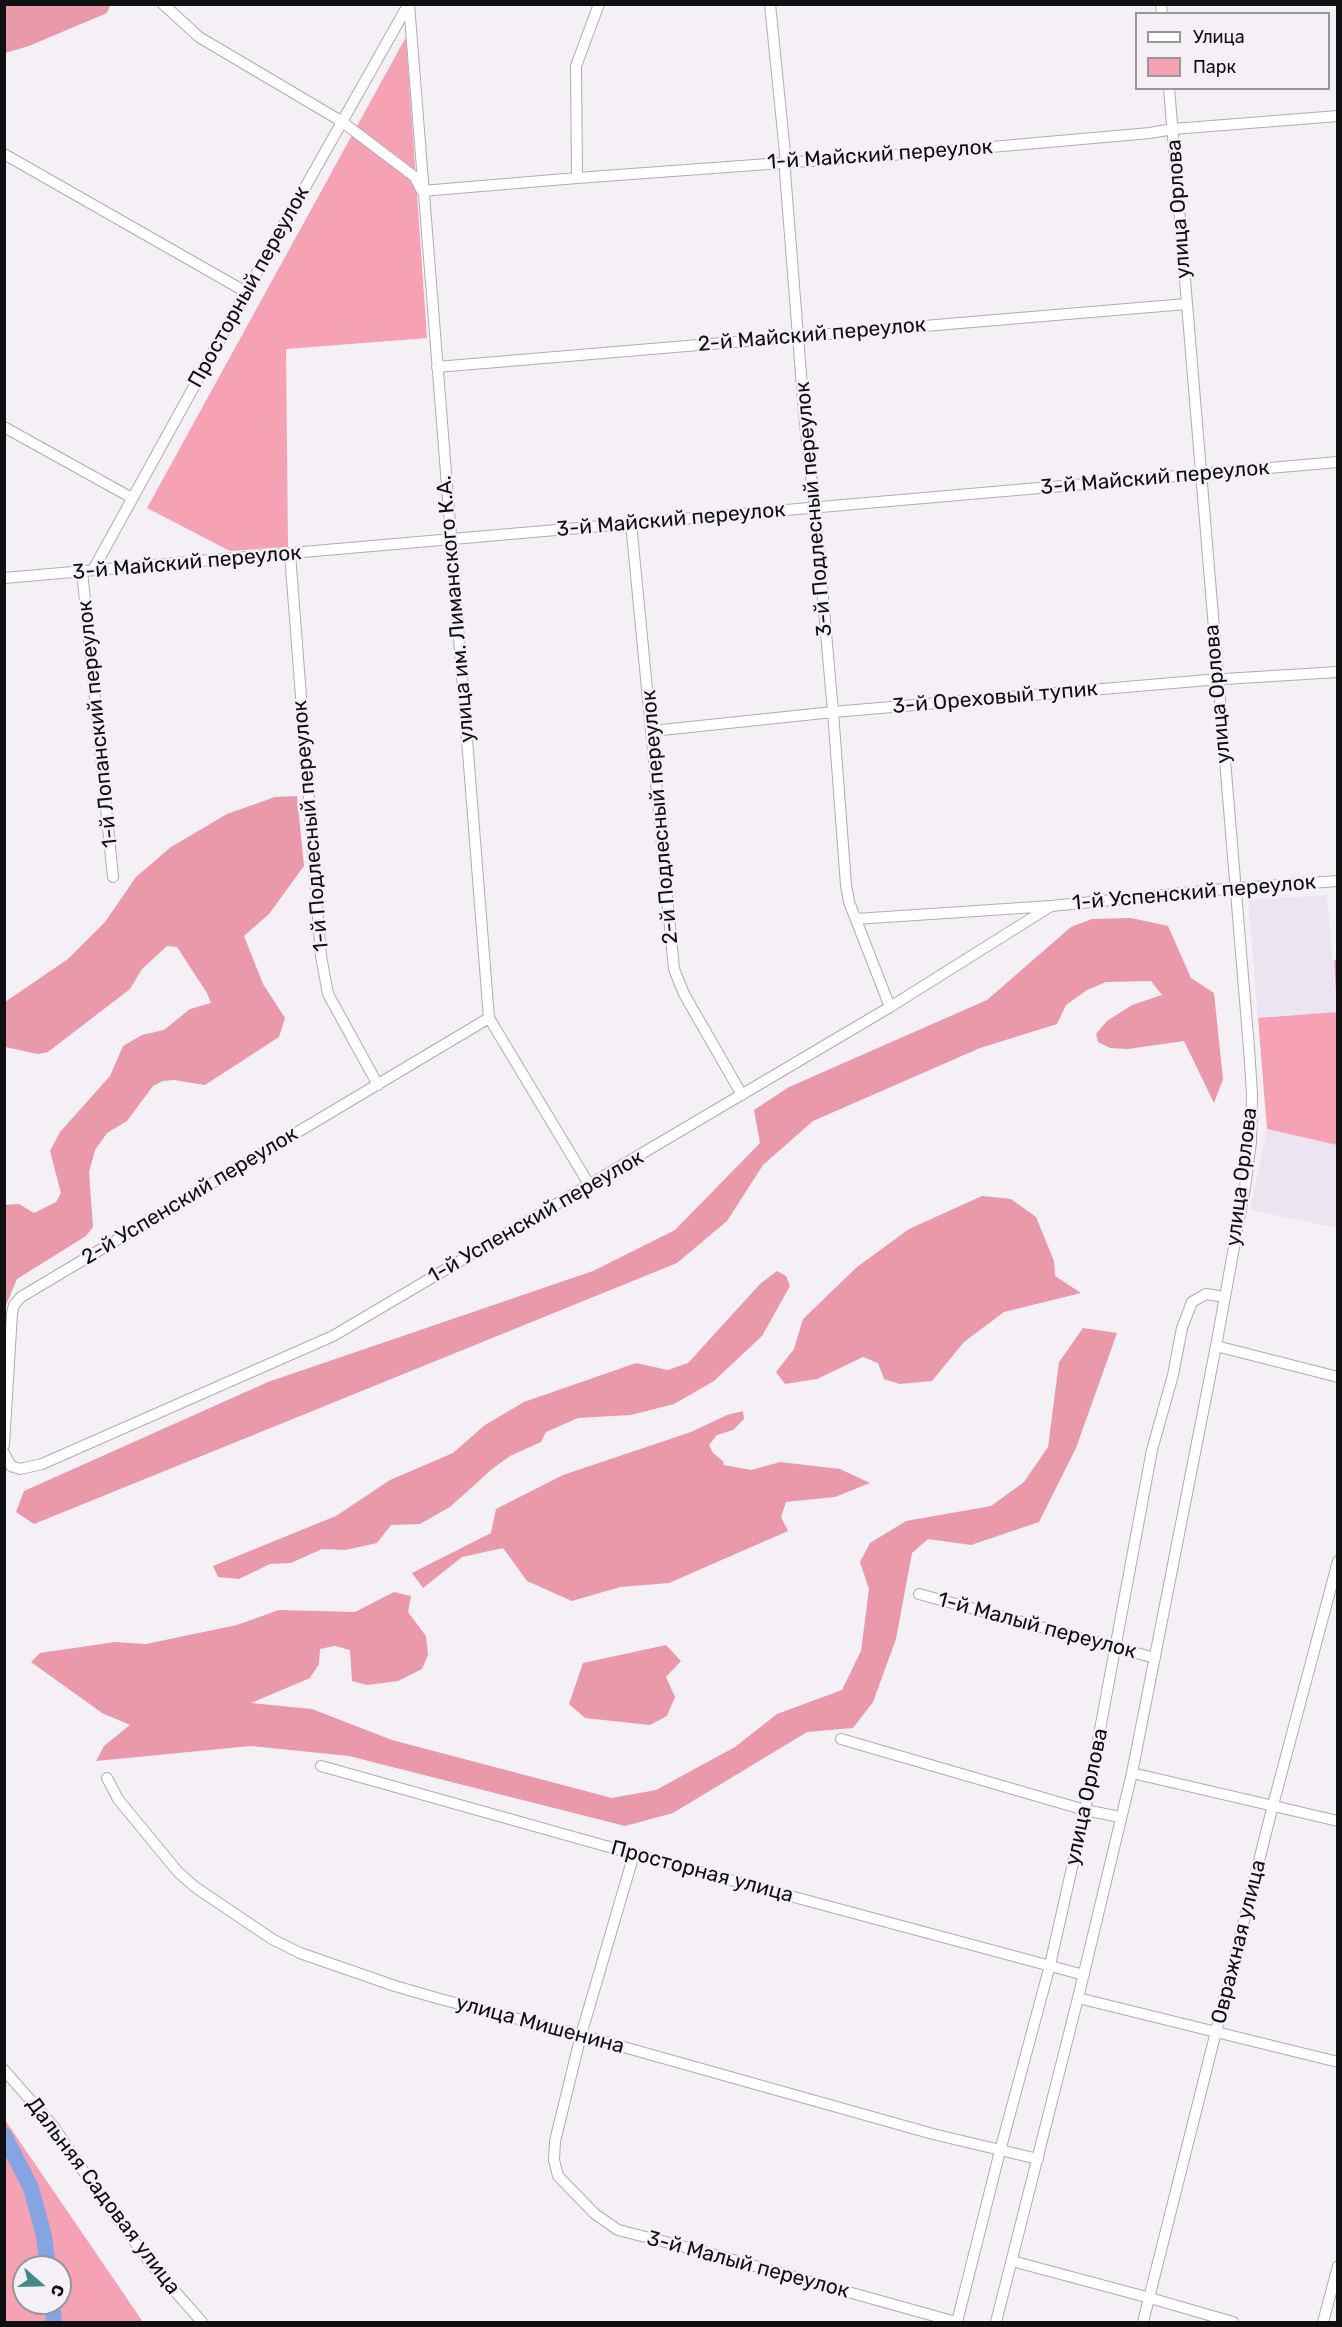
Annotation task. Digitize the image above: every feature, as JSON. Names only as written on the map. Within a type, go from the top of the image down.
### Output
[{"type":"street","points":[[163,4],[199,37],[341,121],[415,177],[422,191]]},
{"type":"street","points":[[577,178],[576,66],[599,4]]},
{"type":"street","name":"3-й Подлесный переулок","points":[[770,4],[786,163],[798,336],[833,712],[846,885],[855,918],[890,1007]]},
{"type":"street","name":"Просторный переулок","points":[[87,571],[132,498],[341,121],[409,5]]},
{"type":"street","name":"улица им. Лиманского К.А.","points":[[409,5],[449,538],[489,1018],[590,1186]]},
{"type":"street","name":"улица Орлова","points":[[996,2322],[1084,1975],[1132,1773],[1216,1346],[1251,1142],[1252,1094],[1169,90]]},
{"type":"street","name":"1-й Майский переулок","points":[[422,191],[946,152],[1173,129],[1338,116]]},
{"type":"street","points":[[4,154],[246,292]]},
{"type":"street","name":"2-й Майский переулок","points":[[437,367],[1186,304]]},
{"type":"street","points":[[4,427],[132,498]]},
{"type":"street","name":"3-й Майский переулок","points":[[4,578],[1338,462]]},
{"type":"street","name":"2-й Подлесный переулок","points":[[631,523],[674,969],[684,994],[742,1095]]},
{"type":"street","name":"1-й Подлесный переулок","points":[[290,554],[321,956],[328,994],[378,1085]]},
{"type":"street","name":"1-й Лопанский переулок","points":[[87,571],[113,877]]},
{"type":"street","name":"3-й Ореховый тупик","points":[[652,731],[833,712],[1338,672]]},
{"type":"street","name":"1-й Успенский переулок","points":[[855,918],[1051,906],[1338,881]]},
{"type":"street","name":"1-й Успенский переулок","points":[[4,1452],[11,1466],[20,1469],[42,1464],[333,1336],[890,1007],[1051,906]]},
{"type":"street","name":"2-й Успенский переулок","points":[[4,1445],[12,1313],[14,1305],[21,1297],[489,1018]]},
{"type":"street","name":"улица Орлова","points":[[956,2322],[1050,1965],[1085,1810],[1152,1450],[1173,1376],[1182,1328],[1192,1302],[1206,1294],[1225,1297]]},
{"type":"street","points":[[1216,1346],[1338,1377]]},
{"type":"street","name":"Овражная улица","points":[[1143,2322],[1273,1805],[1338,1561]]},
{"type":"street","name":"1-й Малый переулок","points":[[919,1594],[1155,1658]]},
{"type":"street","points":[[841,1739],[1085,1810],[1120,1817]]},
{"type":"street","name":"Просторная улица","points":[[321,1766],[634,1854],[1084,1975]]},
{"type":"street","points":[[1132,1773],[1338,1821]]},
{"type":"street","name":"улица Мишенина","points":[[107,1778],[118,1799],[178,1872],[232,1914],[300,1953],[394,1986],[581,2035],[1000,2151],[1038,2159]]},
{"type":"street","points":[[581,2035],[634,1854]]},
{"type":"street","points":[[1078,1998],[1338,2062]]},
{"type":"street","name":"3-й Малый переулок","points":[[581,2035],[555,2141],[554,2160],[558,2176],[595,2214],[618,2230],[956,2322]]},
{"type":"street","name":"Дальняя Садовая улица","points":[[4,2070],[54,2127],[90,2181],[151,2264],[202,2322]]},
{"type":"street","points":[[1012,2261],[1233,2322]]},
{"type":"street","points":[[1323,2322],[1338,2266]]},
{"type":"shaded area","points":[[5,4],[110,5],[107,13],[29,46],[5,53]]},
{"type":"shaded area","points":[[297,796],[304,866],[269,914],[244,936],[263,984],[285,1018],[279,1037],[205,1085],[174,1080],[163,1081],[153,1086],[127,1121],[107,1133],[95,1150],[89,1172],[93,1227],[86,1236],[17,1279],[6,1305],[5,1359],[5,1205],[19,1204],[34,1213],[56,1202],[61,1193],[50,1151],[60,1132],[110,1076],[123,1046],[142,1035],[164,1030],[190,1009],[211,1003],[177,947],[167,946],[142,969],[130,989],[48,1052],[38,1054],[5,1047],[5,1002],[68,959],[105,922],[136,877],[171,847],[227,814],[275,797]]},
{"type":"shaded area","points":[[1327,895],[1337,1012],[1258,1018],[1248,900]]},
{"type":"shaded area","points":[[1131,918],[1168,926],[1191,978],[1214,993],[1223,1079],[1214,1103],[1184,1041],[1128,1049],[1110,1048],[1098,1042],[1096,1034],[1107,1021],[1132,1005],[1162,995],[1151,981],[1106,982],[1087,990],[1066,1005],[1057,1024],[980,1048],[813,1121],[763,1165],[727,1221],[677,1263],[34,1524],[16,1512],[24,1491],[268,1382],[593,1271],[675,1230],[760,1143],[754,1110],[789,1087],[987,1000],[1071,927],[1092,919]]},
{"type":"shaded area","points":[[1267,1129],[1337,1145],[1337,1228],[1250,1210]]},
{"type":"shaded area","points":[[982,1196],[1011,1199],[1036,1217],[1054,1261],[1055,1276],[1081,1293],[1004,1312],[964,1342],[932,1381],[900,1384],[884,1379],[878,1363],[863,1357],[817,1379],[785,1384],[776,1372],[794,1349],[803,1319],[857,1267],[909,1229]]},
{"type":"shaded area","points":[[777,1271],[786,1276],[790,1286],[762,1336],[714,1381],[674,1404],[631,1415],[578,1418],[546,1432],[541,1442],[510,1456],[450,1507],[420,1524],[391,1525],[377,1543],[345,1550],[322,1549],[291,1563],[270,1564],[239,1579],[218,1577],[213,1566],[336,1516],[390,1480],[453,1453],[485,1425],[524,1402],[636,1363],[668,1370],[688,1363],[760,1284]]},
{"type":"shaded area","points":[[1083,1328],[1117,1333],[1076,1448],[1039,1522],[971,1545],[928,1539],[912,1553],[896,1639],[873,1702],[853,1728],[807,1732],[673,1813],[625,1826],[349,1756],[251,1746],[96,1761],[104,1746],[130,1725],[102,1713],[31,1662],[40,1653],[115,1642],[146,1644],[237,1625],[279,1610],[355,1612],[394,1592],[411,1596],[408,1612],[426,1636],[428,1655],[422,1669],[398,1681],[367,1685],[352,1681],[350,1650],[335,1646],[320,1649],[319,1664],[310,1678],[251,1703],[312,1709],[392,1740],[612,1798],[656,1790],[735,1747],[777,1714],[842,1690],[861,1651],[869,1589],[860,1562],[870,1543],[906,1521],[991,1506],[1024,1482],[1048,1447],[1059,1362]]},
{"type":"shaded area","points":[[743,1411],[744,1419],[733,1430],[717,1435],[709,1445],[724,1465],[751,1470],[780,1462],[840,1469],[870,1483],[835,1497],[786,1502],[781,1517],[788,1531],[669,1583],[620,1587],[572,1601],[527,1581],[503,1548],[462,1557],[423,1588],[412,1573],[491,1533],[496,1509],[563,1475],[691,1432],[727,1415]]},
{"type":"shaded area","points":[[666,1645],[681,1661],[666,1677],[675,1697],[667,1716],[650,1725],[585,1718],[569,1704],[583,1663]]},
{"type":"green space","points":[[406,37],[427,338],[286,349],[288,547],[230,551],[147,508]]},
{"type":"green space","points":[[1334,960],[1337,960],[1337,1012]]},
{"type":"green space","points":[[1337,1012],[1337,1145],[1267,1129],[1258,1018]]},
{"type":"green space","points":[[5,2120],[143,2322],[5,2322]]},
{"type":"waterway","points":[[4,2135],[31,2188],[44,2236],[46,2255]]},
{"type":"waterway","points":[[53,2315],[54,2322]]}]
